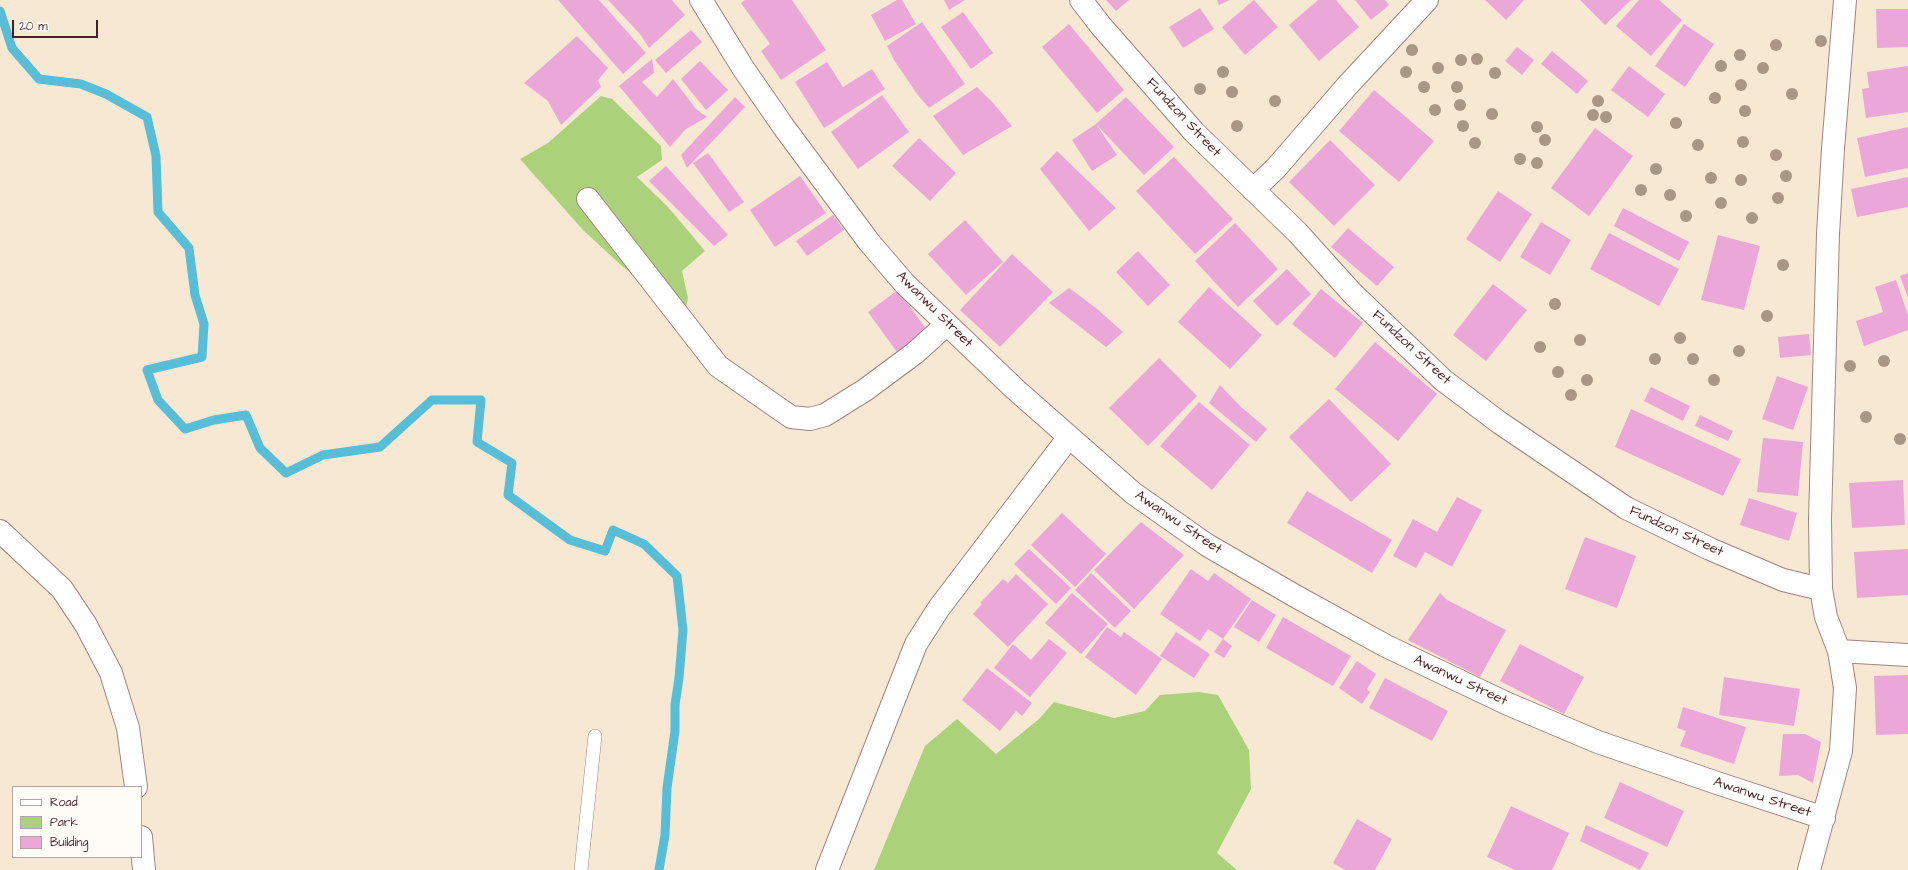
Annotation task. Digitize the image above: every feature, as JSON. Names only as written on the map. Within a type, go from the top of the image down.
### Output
[{"type":"street","name":"Awanwu Street","points":[[701,0],[743,68],[783,126],[869,242],[905,284],[1016,390],[1133,493],[1207,545],[1386,646],[1508,704],[1598,742],[1824,818]]},
{"type":"street","name":"Fundzon Street","points":[[1081,0],[1101,26],[1194,132],[1298,233],[1353,294],[1442,380],[1500,423],[1626,508],[1710,549],[1783,580],[1821,589]]},
{"type":"street","points":[[1253,190],[1276,168],[1347,86],[1427,0]]},
{"type":"street","points":[[1809,870],[1841,751],[1845,688],[1839,651],[1826,617],[1821,589],[1820,519],[1826,278],[1833,149],[1845,0]]},
{"type":"street","points":[[588,199],[718,366],[791,417],[810,419],[826,415],[865,390],[915,353],[948,324]]},
{"type":"street","points":[[827,870],[916,644],[939,608],[1070,437]]},
{"type":"street","points":[[0,531],[62,588],[86,625],[110,674],[128,728],[136,786]]},
{"type":"street","points":[[1839,651],[1908,655]]},
{"type":"street","points":[[142,848],[144,870]]},
{"type":"lane","points":[[581,870],[595,736]]},
{"type":"green space","points":[[601,96],[612,99],[661,146],[662,160],[637,177],[668,207],[705,251],[682,271],[688,298],[684,317],[622,266],[583,230],[520,159],[548,143]]},
{"type":"green space","points":[[1199,692],[1218,695],[1249,750],[1251,789],[1217,853],[1237,870],[874,870],[925,746],[957,719],[996,754],[1039,719],[1054,702],[1114,718],[1145,711],[1160,695]]},
{"type":"building","points":[[558,0],[599,0],[646,53],[623,74]]},
{"type":"building","points":[[608,0],[672,0],[685,15],[649,48],[640,34]]},
{"type":"building","points":[[745,0],[792,0],[826,50],[781,80],[761,51],[770,44],[741,3]]},
{"type":"building","points":[[897,0],[902,0],[916,24],[885,41],[871,15]]},
{"type":"building","points":[[944,0],[965,0],[949,10]]},
{"type":"building","points":[[1106,0],[1129,0],[1116,11]]},
{"type":"building","points":[[1217,0],[1230,0],[1219,5]]},
{"type":"building","points":[[1254,0],[1278,27],[1245,55],[1222,27]]},
{"type":"building","points":[[1318,0],[1336,0],[1359,27],[1319,61],[1289,25]]},
{"type":"building","points":[[1355,0],[1385,0],[1389,5],[1371,20]]},
{"type":"building","points":[[1485,0],[1524,0],[1506,20]]},
{"type":"building","points":[[1580,0],[1631,0],[1605,25]]},
{"type":"building","points":[[1639,0],[1659,0],[1682,20],[1651,56],[1616,26]]},
{"type":"building","points":[[1200,8],[1214,29],[1183,48],[1169,27]]},
{"type":"building","points":[[1876,9],[1908,9],[1908,47],[1877,48]]},
{"type":"building","points":[[963,12],[993,53],[971,69],[941,27]]},
{"type":"building","points":[[922,22],[965,84],[929,108],[917,94],[894,60],[887,46]]},
{"type":"building","points":[[1069,24],[1124,90],[1097,113],[1042,47]]},
{"type":"building","points":[[1684,24],[1714,44],[1685,87],[1655,66]]},
{"type":"building","points":[[691,30],[702,42],[666,73],[655,60]]},
{"type":"building","points":[[577,36],[608,68],[598,80],[601,87],[561,125],[548,101],[524,83]]},
{"type":"building","points":[[1517,47],[1534,60],[1522,75],[1505,61]]},
{"type":"building","points":[[1552,51],[1588,81],[1577,94],[1541,64]]},
{"type":"building","points":[[652,59],[654,73],[642,82],[657,97],[673,79],[696,109],[707,117],[686,129],[670,147],[619,86]]},
{"type":"building","points":[[700,61],[728,90],[706,110],[681,79]]},
{"type":"building","points":[[827,62],[843,87],[872,69],[885,89],[824,128],[795,82]]},
{"type":"building","points":[[1629,66],[1665,94],[1648,117],[1611,90]]},
{"type":"building","points":[[1908,66],[1908,112],[1866,118],[1862,89],[1869,88],[1867,72]]},
{"type":"building","points":[[977,87],[995,105],[1012,126],[963,155],[933,116]]},
{"type":"building","points":[[1374,90],[1434,141],[1399,182],[1339,131]]},
{"type":"building","points":[[882,95],[909,132],[858,169],[831,132]]},
{"type":"building","points":[[735,97],[745,107],[687,168],[681,155]]},
{"type":"building","points":[[1126,97],[1174,147],[1144,175],[1096,124]]},
{"type":"building","points":[[1096,124],[1117,155],[1092,171],[1072,140]]},
{"type":"building","points":[[1908,127],[1908,168],[1865,177],[1857,138]]},
{"type":"building","points":[[1595,128],[1633,156],[1589,216],[1551,188]]},
{"type":"building","points":[[919,138],[956,173],[930,201],[892,166]]},
{"type":"building","points":[[1330,140],[1375,185],[1334,226],[1289,182]]},
{"type":"building","points":[[1057,151],[1116,208],[1089,231],[1040,169]]},
{"type":"building","points":[[708,153],[744,202],[729,212],[693,163]]},
{"type":"building","points":[[1174,157],[1233,219],[1195,254],[1136,191]]},
{"type":"building","points":[[666,166],[728,235],[714,246],[649,181]]},
{"type":"building","points":[[800,176],[826,213],[775,247],[750,210]]},
{"type":"building","points":[[1908,177],[1908,207],[1857,217],[1851,189]]},
{"type":"building","points":[[1498,191],[1532,214],[1500,262],[1466,239]]},
{"type":"building","points":[[1623,208],[1689,242],[1679,261],[1614,226]]},
{"type":"building","points":[[833,215],[844,230],[807,256],[796,241]]},
{"type":"building","points":[[965,220],[1003,262],[966,295],[928,254]]},
{"type":"building","points":[[1541,222],[1571,240],[1550,275],[1520,257]]},
{"type":"building","points":[[1235,223],[1278,269],[1238,307],[1195,261]]},
{"type":"building","points":[[1348,228],[1394,267],[1377,286],[1331,247]]},
{"type":"building","points":[[1609,233],[1679,269],[1659,306],[1590,269]]},
{"type":"building","points":[[1718,235],[1760,246],[1744,310],[1701,300]]},
{"type":"building","points":[[1138,251],[1170,285],[1148,306],[1116,272]]},
{"type":"building","points":[[1012,254],[1053,292],[1000,347],[960,310]]},
{"type":"building","points":[[1287,269],[1311,294],[1277,326],[1253,301]]},
{"type":"building","points":[[1908,273],[1908,298],[1900,276]]},
{"type":"building","points":[[1896,280],[1908,315],[1908,330],[1864,346],[1856,321],[1883,312],[1875,287]]},
{"type":"building","points":[[1493,284],[1527,310],[1486,361],[1453,335]]},
{"type":"building","points":[[1209,287],[1262,335],[1230,369],[1178,322]]},
{"type":"building","points":[[1069,288],[1096,308],[1123,332],[1106,347],[1049,303]]},
{"type":"building","points":[[1321,289],[1363,323],[1335,358],[1292,324]]},
{"type":"building","points":[[898,290],[932,337],[902,359],[868,312]]},
{"type":"building","points":[[1809,334],[1811,355],[1780,358],[1778,337]]},
{"type":"building","points":[[1375,342],[1437,394],[1398,441],[1335,389]]},
{"type":"building","points":[[1159,358],[1197,396],[1148,446],[1109,408]]},
{"type":"building","points":[[1777,376],[1808,387],[1793,430],[1762,419]]},
{"type":"building","points":[[1220,385],[1240,406],[1267,429],[1256,442],[1209,403]]},
{"type":"building","points":[[1651,387],[1690,406],[1683,421],[1644,401]]},
{"type":"building","points":[[1329,399],[1391,464],[1351,502],[1289,437]]},
{"type":"building","points":[[1199,402],[1250,445],[1212,490],[1160,446]]},
{"type":"building","points":[[1631,409],[1741,459],[1723,496],[1615,447]]},
{"type":"building","points":[[1700,415],[1733,431],[1728,441],[1695,426]]},
{"type":"building","points":[[1763,438],[1803,442],[1798,496],[1757,492]]},
{"type":"building","points":[[1903,480],[1905,525],[1852,528],[1849,483]]},
{"type":"building","points":[[1307,491],[1392,540],[1372,573],[1287,523]]},
{"type":"building","points":[[1457,497],[1482,510],[1452,567],[1425,552],[1416,568],[1393,556],[1413,519],[1437,532]]},
{"type":"building","points":[[1749,498],[1797,513],[1789,541],[1740,525]]},
{"type":"building","points":[[1062,513],[1106,554],[1075,587],[1031,545]]},
{"type":"building","points":[[1141,522],[1184,555],[1134,609],[1094,570]]},
{"type":"building","points":[[1585,537],[1636,556],[1617,608],[1565,589]]},
{"type":"building","points":[[1029,549],[1071,588],[1056,604],[1014,564]]},
{"type":"building","points":[[1908,549],[1908,595],[1857,598],[1854,552]]},
{"type":"building","points":[[1191,569],[1208,581],[1214,573],[1251,599],[1223,639],[1208,629],[1200,641],[1160,614]]},
{"type":"building","points":[[1091,573],[1131,611],[1115,628],[1075,590]]},
{"type":"building","points":[[1016,574],[1048,604],[1008,647],[973,614],[982,604],[980,603],[1003,579],[1008,583]]},
{"type":"building","points":[[1072,593],[1108,624],[1081,654],[1045,623]]},
{"type":"building","points":[[1440,593],[1447,600],[1506,630],[1480,677],[1408,640]]},
{"type":"building","points":[[1252,600],[1276,615],[1259,642],[1234,627]]},
{"type":"building","points":[[1283,617],[1351,656],[1333,686],[1266,648]]},
{"type":"building","points":[[1107,627],[1121,637],[1124,632],[1162,659],[1136,695],[1085,657]]},
{"type":"building","points":[[1176,632],[1210,654],[1194,678],[1160,656]]},
{"type":"building","points":[[1049,639],[1067,653],[1030,697],[994,668],[1013,644],[1031,660]]},
{"type":"building","points":[[1223,639],[1232,646],[1224,658],[1214,652]]},
{"type":"building","points":[[1520,644],[1584,677],[1564,714],[1500,681]]},
{"type":"building","points":[[1357,661],[1376,674],[1367,689],[1370,692],[1362,704],[1339,688]]},
{"type":"building","points":[[987,668],[1032,703],[1022,716],[1016,711],[1000,731],[962,700]]},
{"type":"building","points":[[1908,675],[1908,734],[1876,735],[1874,676]]},
{"type":"building","points":[[1724,677],[1800,689],[1794,726],[1719,715]]},
{"type":"building","points":[[1385,678],[1448,711],[1432,741],[1369,708]]},
{"type":"building","points":[[1683,707],[1746,727],[1734,764],[1680,746],[1686,731],[1677,728]]},
{"type":"building","points":[[1783,734],[1805,734],[1821,742],[1813,783],[1798,775],[1779,776]]},
{"type":"building","points":[[1620,782],[1684,811],[1667,847],[1604,818]]},
{"type":"building","points":[[1511,806],[1569,833],[1552,870],[1515,870],[1487,857]]},
{"type":"building","points":[[1357,819],[1392,839],[1375,870],[1345,870],[1333,863]]},
{"type":"building","points":[[1586,825],[1649,853],[1640,870],[1580,841]]},
{"type":"waterway","points":[[0,11],[12,48],[39,79],[81,84],[106,94],[147,117],[156,156],[158,212],[189,248],[195,295],[204,324],[202,357],[147,370],[158,400],[185,429],[214,420],[246,415],[260,448],[286,473],[323,455],[380,447],[432,400],[481,400],[477,442],[512,463],[508,495],[570,540],[605,551],[613,530],[644,544],[677,576],[683,630],[675,705],[675,731],[667,788],[665,835],[659,870]]}]
